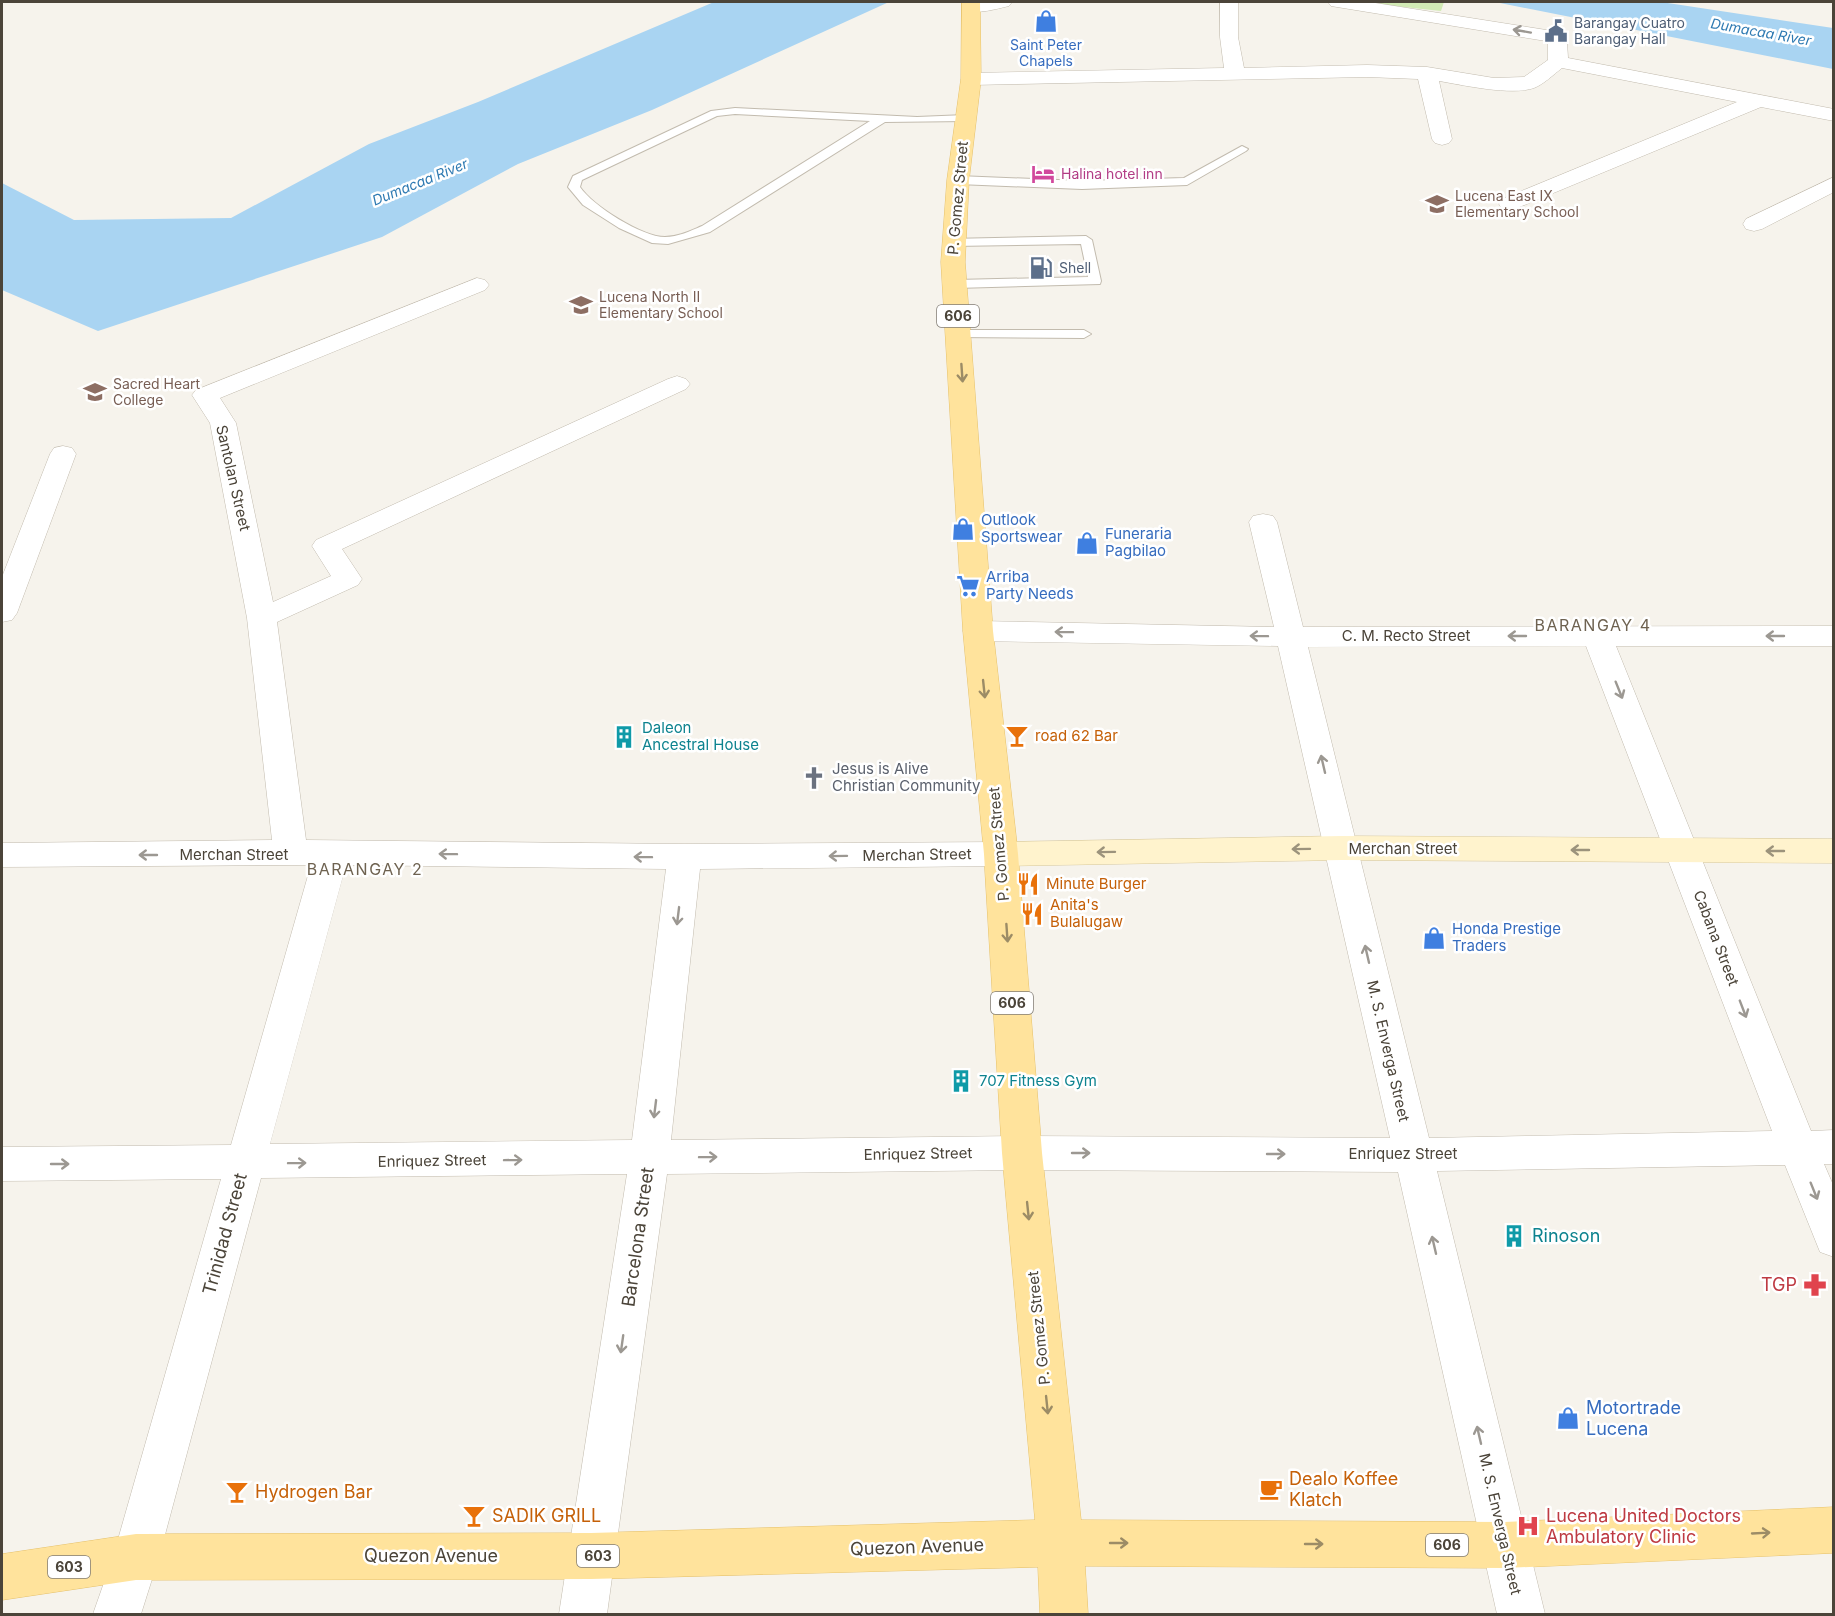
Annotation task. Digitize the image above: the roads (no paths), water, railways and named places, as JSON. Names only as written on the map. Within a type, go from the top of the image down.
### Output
[{"type":"main road","name":"P. Gomez Street","points":[[972,4],[971,79],[958,180],[953,242],[978,631],[1001,854],[1022,1153],[1060,1543],[1064,1614]]},
{"type":"main road","name":"Merchan Street","points":[[1001,854],[1342,848],[1833,851]]},
{"type":"main road","name":"Quezon Avenue","points":[[2,1577],[136,1557],[591,1556],[1060,1543],[1505,1545],[1833,1530]]},
{"type":"street","points":[[972,4],[1003,2]]},
{"type":"street","points":[[1229,2],[1229,37],[1235,74]]},
{"type":"street","points":[[1337,2],[1552,36],[1558,42],[1558,62]]},
{"type":"street","points":[[971,79],[1427,73],[1494,84],[1529,83],[1558,62],[1755,102],[1833,115]]},
{"type":"street","points":[[1427,73],[1442,139]]},
{"type":"street","points":[[1510,204],[1755,102]]},
{"type":"street","points":[[1754,224],[1833,183]]},
{"type":"street","name":"Santolan Street","points":[[291,855],[262,618],[223,423],[205,395],[477,285]]},
{"type":"street","points":[[262,618],[348,579],[326,546],[676,384]]},
{"type":"street","points":[[2,613],[63,454]]},
{"type":"street","name":"M. S. Enverga Street","points":[[1263,522],[1342,848],[1521,1614]]},
{"type":"street","name":"C. M. Recto Street","points":[[978,631],[1292,637],[1833,636]]},
{"type":"street","name":"Cabana Street","points":[[1597,636],[1833,1239]]},
{"type":"street","name":"Merchan Street","points":[[2,855],[291,855],[332,852],[684,857],[1001,854]]},
{"type":"street","name":"Trinidad Street","points":[[117,1614],[136,1557],[332,852]]},
{"type":"street","name":"Barcelona Street","points":[[583,1614],[649,1158],[684,857]]},
{"type":"street","name":"Enriquez Street","points":[[2,1164],[1022,1153],[1412,1155],[1833,1147]]},
{"type":"lane","points":[[883,118],[706,229],[680,238],[657,240],[618,222],[599,212],[577,194],[574,187],[577,178],[715,113],[735,111],[883,118],[966,118]]},
{"type":"lane","points":[[958,180],[1082,185],[1186,181],[1242,149]]},
{"type":"lane","points":[[953,242],[1086,240],[1095,281],[956,284]]},
{"type":"lane","points":[[959,334],[1084,333]]},
{"type":"water","name":"Dumacaa River","points":[[714,2],[889,2],[652,110],[518,164],[382,237],[98,331],[2,290],[2,183],[74,220],[231,218],[369,144],[478,102]]},
{"type":"water","name":"Dumacaa River","points":[[1495,2],[1661,2],[1833,28],[1833,69]]},
{"type":"place","name":"Saint Peter Chapels","points":[[1046,21]]},
{"type":"place","name":"Barangay Cuatro Barangay Hall","points":[[1556,31]]},
{"type":"place","name":"Halina hotel inn","points":[[1043,174]]},
{"type":"place","name":"Lucena East Ⅸ Elementary School","points":[[1437,204]]},
{"type":"place","name":"Shell","points":[[1041,268]]},
{"type":"place","name":"Lucena North II Elementary School","points":[[581,305]]},
{"type":"place","name":"Sacred Heart College","points":[[95,392]]},
{"type":"place","name":"Outlook Sportswear","points":[[963,529]]},
{"type":"place","name":"Funeraria Pagbilao","points":[[1087,543]]},
{"type":"place","name":"Arriba Party Needs","points":[[968,586]]},
{"type":"place","name":"road 62 Bar","points":[[1017,736]]},
{"type":"place","name":"Daleon Ancestral House","points":[[624,737]]},
{"type":"place","name":"Jesus is Alive Christian Community","points":[[814,778]]},
{"type":"place","name":"Minute Burger","points":[[1028,884]]},
{"type":"place","name":"Anita's Bulalugaw","points":[[1032,914]]},
{"type":"place","name":"Honda Prestige Traders","points":[[1434,938]]},
{"type":"place","name":"707 Fitness Gym","points":[[961,1081]]},
{"type":"place","name":"Rinoson","points":[[1514,1236]]},
{"type":"place","name":"TGP","points":[[1815,1285]]},
{"type":"place","name":"Motortrade Lucena","points":[[1568,1418]]},
{"type":"place","name":"Dealo Koffee Klatch","points":[[1271,1489]]},
{"type":"place","name":"Hydrogen Bar","points":[[237,1492]]},
{"type":"place","name":"SADIK GRILL","points":[[474,1516]]},
{"type":"place","name":"Lucena United Doctors Ambulatory Clinic","points":[[1528,1526]]},
{"type":"district","name":"BARANGAY 4","points":[[1593,625]]},
{"type":"district","name":"BARANGAY 2","points":[[365,869]]}]
